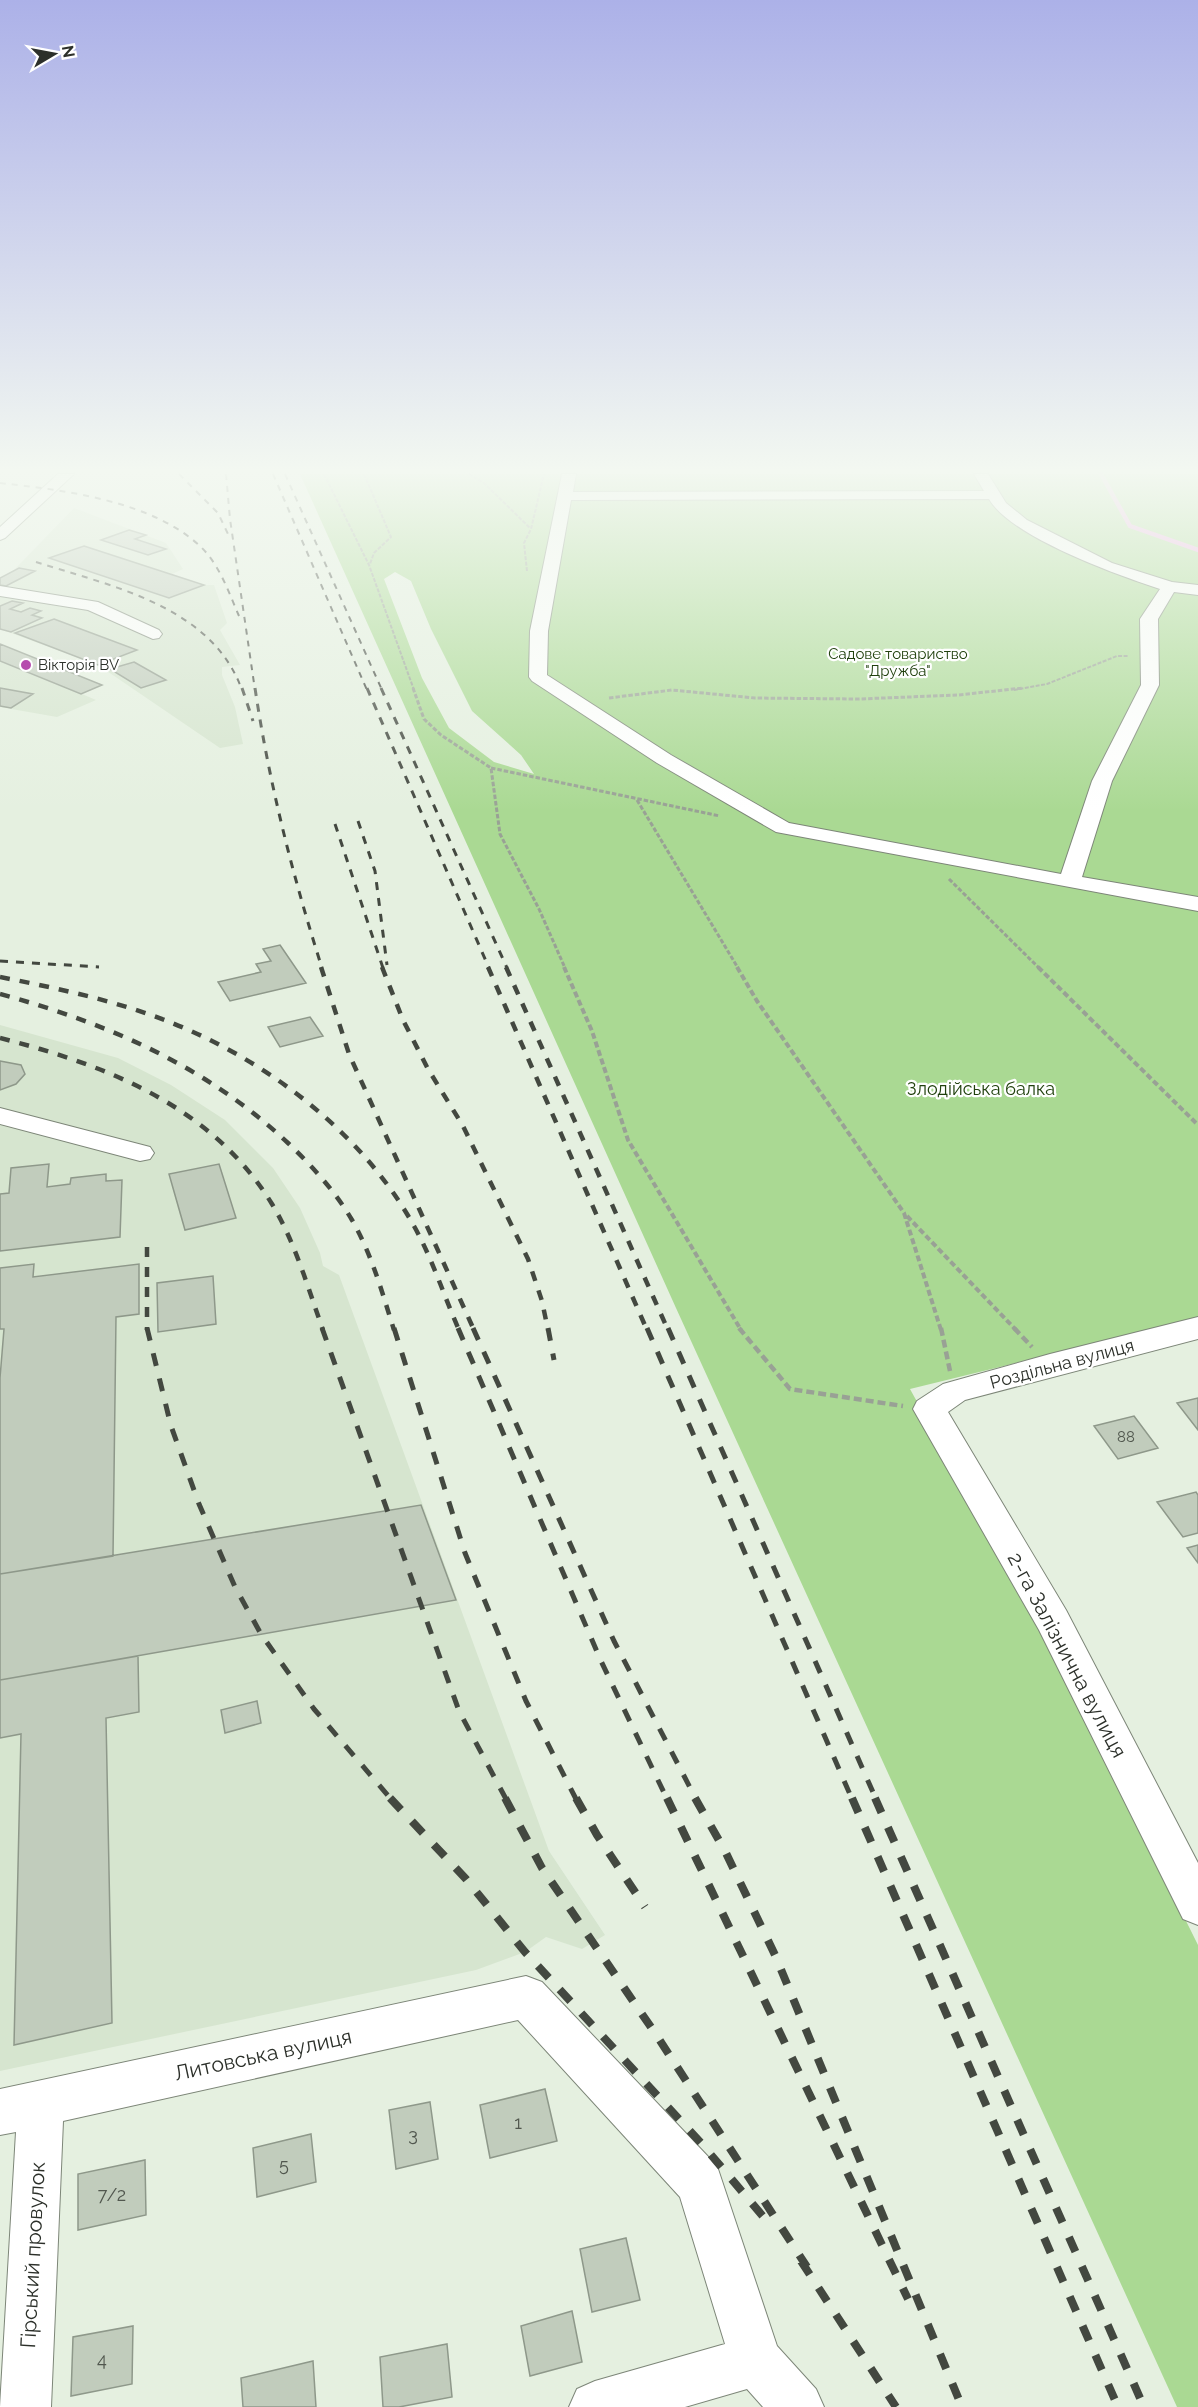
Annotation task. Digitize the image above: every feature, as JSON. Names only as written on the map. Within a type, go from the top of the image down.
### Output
[{"type":"street","points":[[547,586],[539,631],[538,677],[664,759],[783,828],[1069,882],[1198,903]]},
{"type":"street","points":[[1069,882],[1102,781],[1150,685],[1149,619],[1170,587],[1198,590]]},
{"type":"street","points":[[0,591],[92,606],[153,634]]},
{"type":"street","points":[[0,1116],[140,1153]]},
{"type":"street","name":"Роздільна вулиця","points":[[942,1401],[1050,1365],[1198,1329]]},
{"type":"street","name":"2-га Залізнична вулиця","points":[[942,1401],[1198,1905]]},
{"type":"street","name":"Литовська вулиця","points":[[21,2108],[526,1997],[700,2183],[756,2361]]},
{"type":"street","name":"Гірський провулок","points":[[21,2108],[25,2407]]},
{"type":"street","points":[[595,2407],[756,2361],[798,2407]]},
{"type":"path","points":[[377,586],[424,719],[441,735],[491,768],[726,817]]},
{"type":"path","points":[[578,703],[672,690],[767,698],[859,699],[1007,691],[1047,684],[1117,656],[1149,656]]},
{"type":"path","points":[[491,768],[500,834],[539,909],[592,1031],[628,1140],[739,1328],[790,1389],[880,1404],[942,1401],[941,1328],[904,1213]]},
{"type":"path","points":[[637,800],[757,1001],[904,1213],[1050,1365]]},
{"type":"path","points":[[916,854],[939,869],[1198,1125]]},
{"type":"shaded area","points":[[0,586],[214,586],[227,623],[220,630],[240,665],[222,667],[222,675],[235,707],[243,744],[220,748],[98,665],[0,629]]},
{"type":"shaded area","name":"Вікторія BV","points":[[0,644],[102,685],[82,694],[96,700],[57,717],[0,707]]},
{"type":"shaded area","points":[[0,1025],[118,1058],[171,1085],[225,1120],[273,1168],[300,1208],[320,1253],[323,1266],[339,1275],[549,1851],[605,1935],[582,1949],[546,1937],[525,1952],[476,1970],[0,2071]]},
{"type":"green space","points":[[351,586],[387,586],[422,678],[449,728],[494,762],[534,774],[521,755],[472,711],[431,629],[413,586],[1198,586],[1198,1318],[910,1389],[1025,1598],[1198,1945],[1198,2407],[1177,2407],[676,1308]]},
{"type":"building","points":[[134,586],[200,586],[169,598]]},
{"type":"building","points":[[12,601],[23,603],[10,609],[21,612],[30,608],[41,611],[32,615],[42,618],[11,632],[0,629],[0,606]]},
{"type":"building","points":[[54,619],[137,650],[98,665],[15,633]]},
{"type":"building","points":[[0,644],[102,685],[81,694],[0,661]]},
{"type":"building","points":[[134,662],[166,680],[141,688],[110,669]]},
{"type":"building","points":[[0,688],[33,694],[11,708],[0,706]]},
{"type":"building","points":[[280,945],[306,983],[230,1001],[218,982],[261,972],[256,964],[271,961],[263,949]]},
{"type":"building","points":[[310,1017],[323,1036],[280,1047],[268,1027]]},
{"type":"building","points":[[0,1061],[21,1065],[25,1074],[16,1084],[0,1090]]},
{"type":"building","points":[[49,1164],[47,1187],[70,1184],[71,1178],[106,1174],[106,1181],[122,1180],[120,1237],[0,1251],[0,1194],[9,1193],[11,1168]]},
{"type":"building","points":[[219,1164],[236,1218],[185,1230],[169,1174]]},
{"type":"building","points":[[34,1264],[33,1277],[139,1264],[139,1314],[116,1317],[113,1556],[0,1574],[0,1378],[4,1329],[0,1329],[0,1268]]},
{"type":"building","points":[[213,1276],[216,1324],[158,1332],[157,1283]]},
{"type":"building","points":[[1198,1398],[1198,1430],[1177,1403]]},
{"type":"building","points":[[1134,1416],[1158,1448],[1118,1459],[1094,1426]]},
{"type":"building","points":[[1196,1492],[1198,1495],[1198,1533],[1183,1537],[1157,1502]]},
{"type":"building","points":[[421,1505],[456,1600],[0,1680],[0,1574]]},
{"type":"building","points":[[1198,1545],[1198,1563],[1187,1548]]},
{"type":"building","points":[[138,1656],[139,1712],[106,1718],[112,2023],[14,2045],[21,1734],[0,1738],[0,1680]]},
{"type":"building","points":[[257,1701],[261,1723],[225,1733],[221,1710]]},
{"type":"building","points":[[545,2089],[557,2141],[490,2158],[480,2105]]},
{"type":"building","points":[[430,2102],[438,2159],[396,2169],[389,2110]]},
{"type":"building","points":[[311,2134],[316,2182],[257,2197],[253,2148]]},
{"type":"building","points":[[145,2160],[146,2215],[78,2230],[78,2174]]},
{"type":"building","points":[[626,2238],[640,2300],[592,2312],[580,2249]]},
{"type":"building","points":[[572,2311],[582,2362],[530,2376],[521,2326]]},
{"type":"building","points":[[133,2326],[132,2384],[71,2396],[73,2337]]},
{"type":"building","points":[[447,2344],[452,2397],[399,2407],[383,2407],[380,2357]]},
{"type":"building","points":[[313,2361],[316,2407],[243,2407],[241,2378]]},
{"type":"railway","points":[[113,586],[156,604],[183,619],[208,638],[228,661],[242,690]]},
{"type":"railway","points":[[226,586],[239,616]]},
{"type":"railway","points":[[240,586],[255,690]]},
{"type":"railway","points":[[322,586],[367,690]]},
{"type":"railway","points":[[335,586],[382,690]]},
{"type":"railway","points":[[242,688],[253,721]]},
{"type":"railway","points":[[255,688],[267,759],[283,830],[322,968]]},
{"type":"railway","points":[[367,688],[489,968]]},
{"type":"railway","points":[[381,688],[507,968]]},
{"type":"railway","points":[[358,821],[375,871],[387,965]]},
{"type":"railway","points":[[335,824],[383,968]]},
{"type":"railway","points":[[0,961],[99,967]]},
{"type":"railway","points":[[321,967],[349,1054],[474,1330]]},
{"type":"railway","points":[[382,967],[403,1020],[428,1069],[463,1126],[528,1259],[542,1301],[548,1330]]},
{"type":"railway","points":[[488,967],[647,1330]]},
{"type":"railway","points":[[506,967],[668,1330]]},
{"type":"railway","points":[[0,977],[105,1001],[167,1021],[240,1056],[308,1102],[339,1130],[392,1192],[420,1238],[459,1330]]},
{"type":"railway","points":[[0,994],[79,1019],[153,1050],[223,1091],[288,1143],[331,1189],[352,1220],[371,1260],[394,1330]]},
{"type":"railway","points":[[0,1038],[40,1049],[117,1077],[153,1094],[188,1116],[219,1141],[247,1170],[272,1204],[288,1234],[323,1330]]},
{"type":"railway","points":[[147,1247],[147,1328]]},
{"type":"railway","points":[[147,1328],[171,1426],[199,1504],[235,1587],[261,1634],[314,1709],[391,1799]]},
{"type":"railway","points":[[322,1328],[459,1711],[506,1799]]},
{"type":"railway","points":[[394,1328],[465,1553],[526,1701],[576,1799]]},
{"type":"railway","points":[[458,1328],[601,1661],[667,1799]]},
{"type":"railway","points":[[473,1328],[614,1641],[696,1799]]},
{"type":"railway","points":[[548,1328],[554,1360]]},
{"type":"railway","points":[[647,1328],[852,1799]]},
{"type":"railway","points":[[668,1328],[876,1799]]},
{"type":"railway","points":[[390,1798],[466,1879],[525,1952],[701,2143],[772,2227]]},
{"type":"railway","points":[[505,1798],[542,1868],[657,2036],[807,2267]]},
{"type":"railway","points":[[576,1798],[597,1835],[645,1907]]},
{"type":"railway","points":[[667,1798],[908,2299]]},
{"type":"railway","points":[[695,1798],[725,1851],[775,1955],[962,2407]]},
{"type":"railway","points":[[852,1798],[1118,2407]]},
{"type":"railway","points":[[875,1798],[1144,2407]]},
{"type":"railway","points":[[801,2261],[896,2407]]},
{"type":"place","name":"Вікторія BV","points":[[26,665]]},
{"type":"park label","name":"Садове товариство \"Дружба\"","points":[[898,662]]},
{"type":"park label","name":"Злодійська балка","points":[[981,1089]]}]
